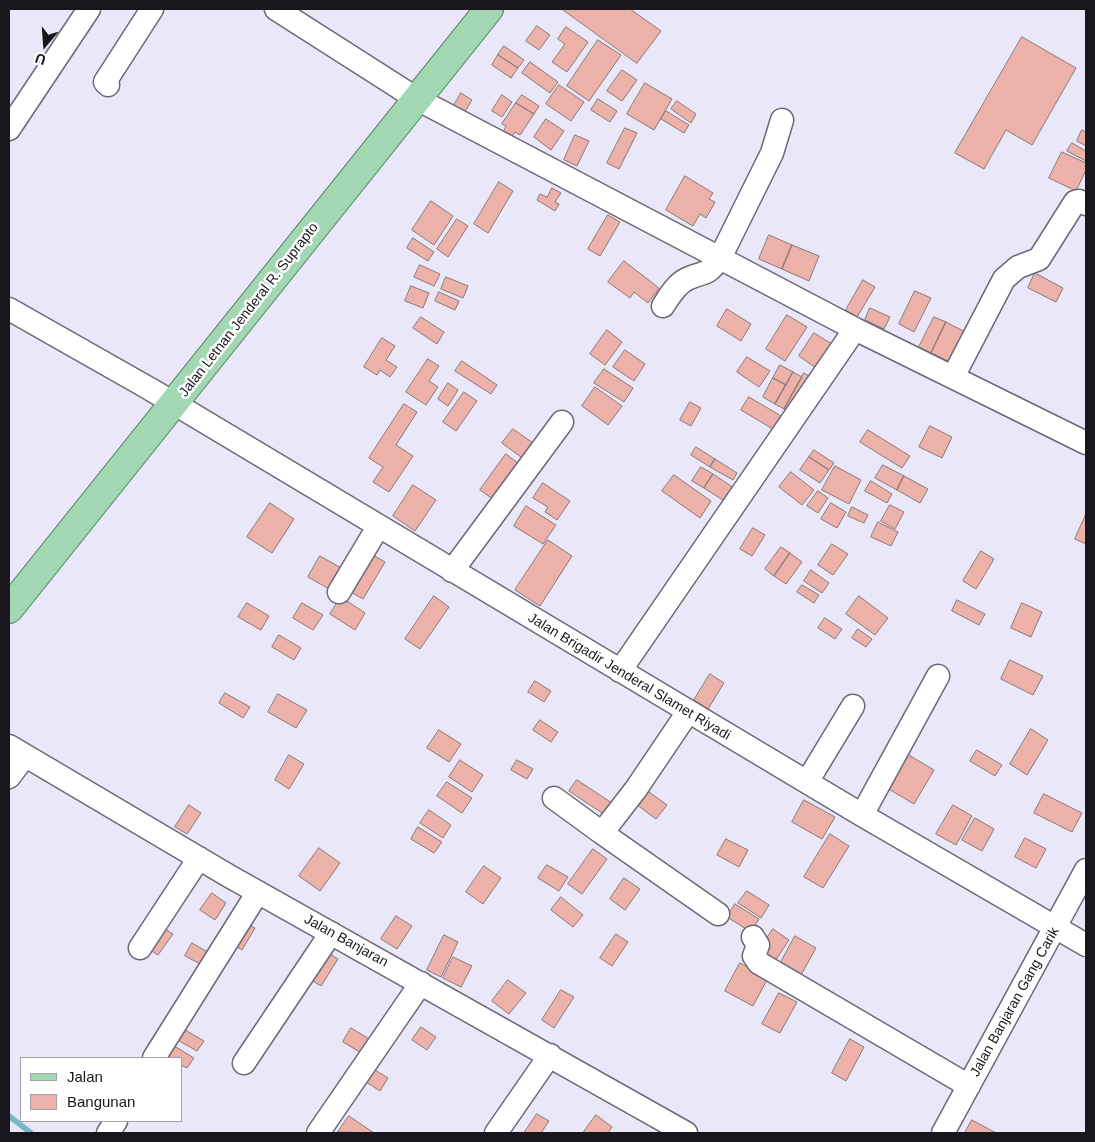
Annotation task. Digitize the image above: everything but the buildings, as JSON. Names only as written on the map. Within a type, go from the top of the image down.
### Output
[{"type":"main road","name":"Jalan Letnan Jenderal R. Suprapto","points":[[9,609],[489,9]]},
{"type":"street","points":[[9,129],[89,9]]},
{"type":"street","points":[[108,85],[106,82],[152,9]]},
{"type":"street","points":[[276,9],[416,99],[856,329],[1086,443]]},
{"type":"street","points":[[663,306],[675,288],[686,279],[709,272],[720,258],[772,153],[782,120]]},
{"type":"street","points":[[953,377],[1004,280],[1018,267],[1039,259],[1075,202],[1079,201],[1086,204]]},
{"type":"street","name":"Jalan Brigadir Jenderal Slamet Riyadi","points":[[11,315],[174,405],[688,712],[1086,945]]},
{"type":"street","points":[[620,671],[856,329]]},
{"type":"street","points":[[452,571],[562,422]]},
{"type":"street","points":[[339,592],[378,527]]},
{"type":"street","points":[[862,815],[938,676]]},
{"type":"street","points":[[807,782],[853,706]]},
{"type":"street","points":[[602,833],[636,788],[688,712]]},
{"type":"street","points":[[9,777],[17,751]]},
{"type":"street","name":"Jalan Banjaran","points":[[17,751],[198,858],[550,1055],[679,1132]]},
{"type":"street","points":[[554,798],[718,914]]},
{"type":"street","points":[[140,948],[198,858]]},
{"type":"street","name":"Jalan Banjaran Gang Carik","points":[[943,1133],[1086,870]]},
{"type":"street","points":[[155,1057],[258,892]]},
{"type":"street","points":[[244,1063],[331,933]]},
{"type":"street","points":[[753,937],[758,945],[754,956],[759,963],[969,1086]]},
{"type":"street","points":[[318,1133],[421,983]]},
{"type":"street","points":[[496,1133],[550,1055]]},
{"type":"street","points":[[108,1133],[115,1122]]},
{"type":"waterway","points":[[9,1116],[31,1133]]}]
